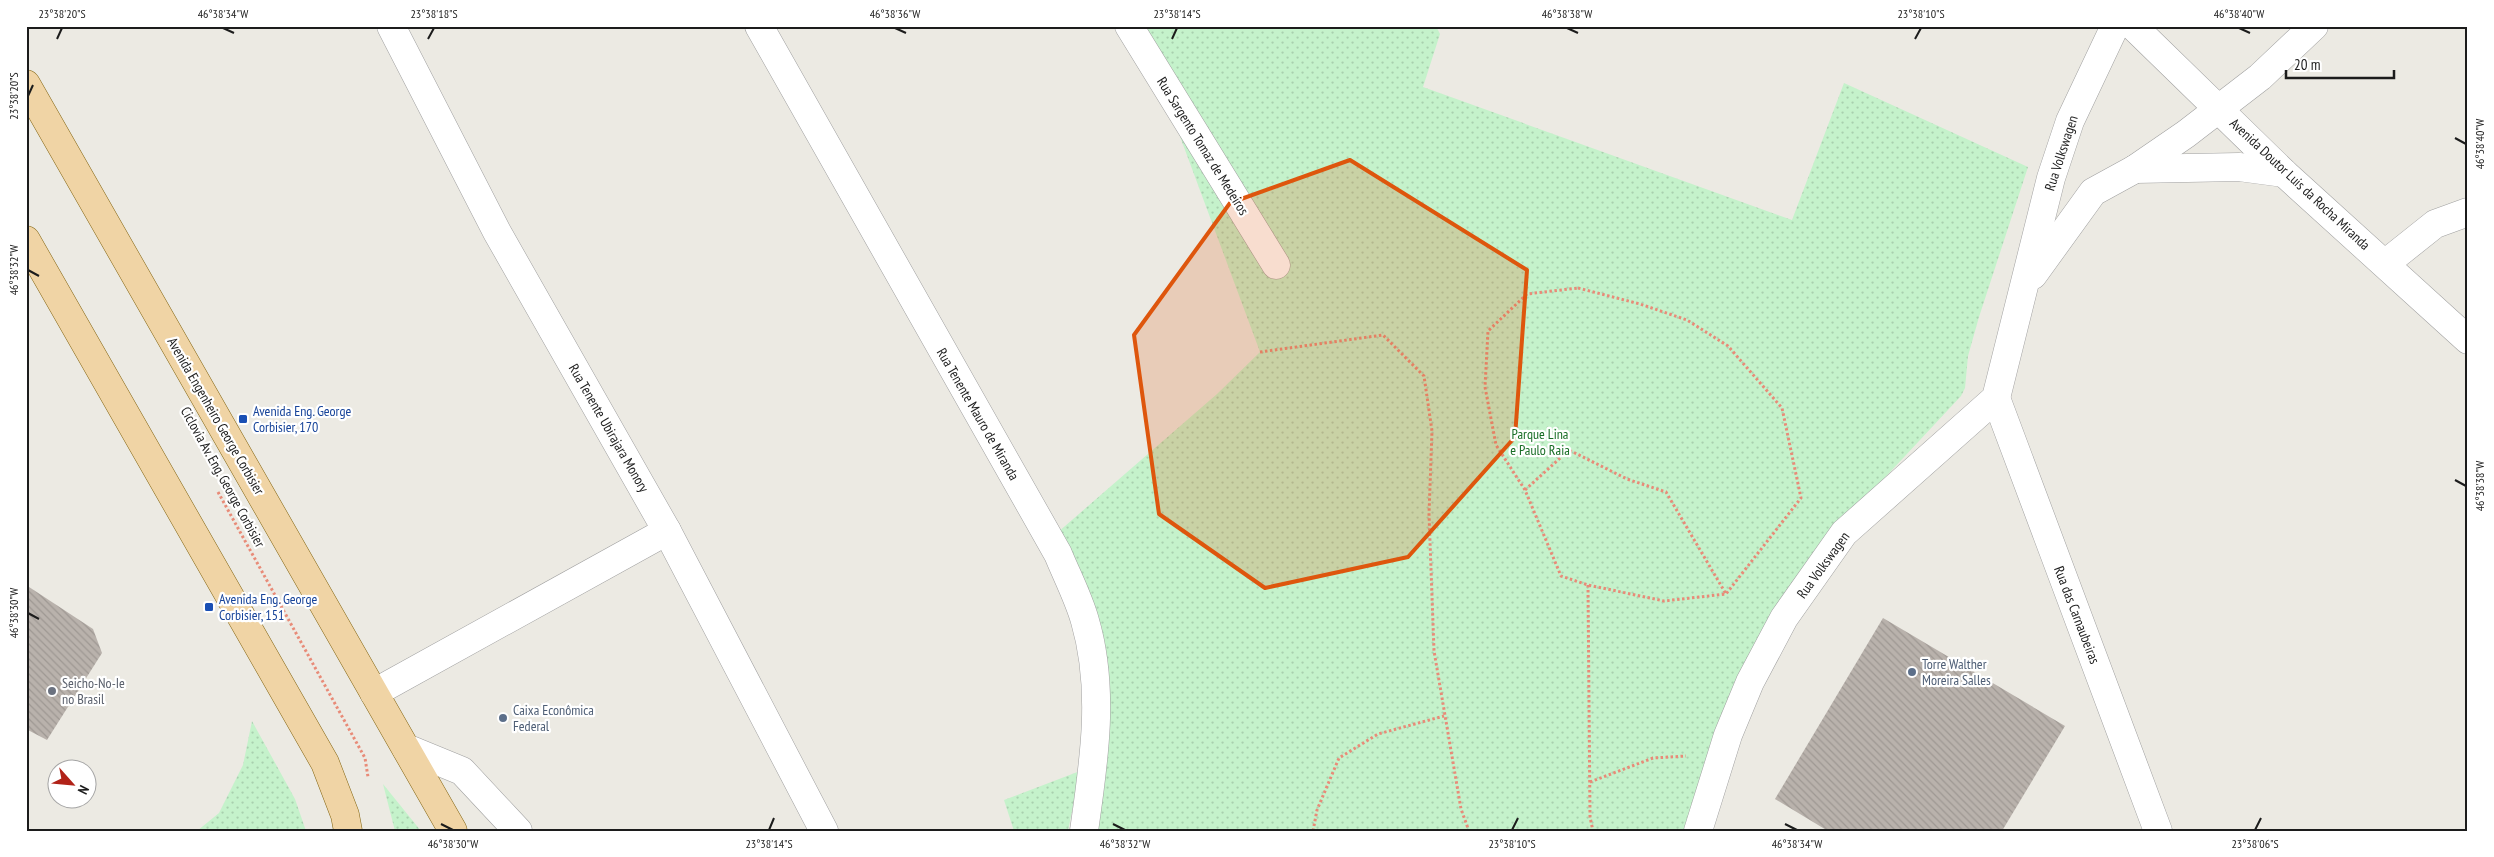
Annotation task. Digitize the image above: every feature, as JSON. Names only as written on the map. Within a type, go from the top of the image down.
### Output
[{"type":"main road","name":"Avenida Engenheiro George Corbisier","points":[[26,84],[453,831]]},
{"type":"main road","points":[[26,240],[325,763],[345,814],[348,831]]},
{"type":"street","name":"Rua Tenente Ubirajara Monory","points":[[391,26],[497,232],[667,530],[824,831]]},
{"type":"street","name":"Rua Tenente Mauro de Miranda","points":[[759,26],[1058,554],[1086,622],[1097,687],[1094,764],[1084,831]]},
{"type":"street","name":"Rua Sargento Tomaz de Medeiros","points":[[1129,26],[1276,265]]},
{"type":"street","name":"Rua Volkswagen","points":[[1698,831],[1718,764],[1732,726],[1750,682],[1784,618],[1844,533],[1996,398],[2051,178],[2070,121],[2115,26]]},
{"type":"street","name":"Avenida Doutor Luis da Rocha Miranda","points":[[2133,26],[2284,172],[2386,263],[2468,340]]},
{"type":"street","name":"Rua Volkswagen","points":[[2025,287],[2093,192],[2135,169],[2219,109],[2260,76],[2314,26]]},
{"type":"street","points":[[2135,169],[2239,167],[2284,172]]},
{"type":"street","points":[[2051,178],[2066,188],[2093,192]]},
{"type":"street","points":[[2386,263],[2435,224],[2468,212]]},
{"type":"street","name":"Rua das Carnaubeiras","points":[[1996,398],[2158,831]]},
{"type":"street","points":[[374,693],[667,530]]},
{"type":"street","points":[[406,748],[462,770],[518,831]]},
{"type":"path","points":[[1578,288],[1640,304],[1687,320],[1728,346],[1782,408],[1801,498],[1726,594],[1664,602],[1588,586],[1561,576],[1525,490],[1496,445],[1485,387],[1488,331],[1527,294],[1578,288]]},
{"type":"path","points":[[1260,352],[1383,335],[1424,376],[1432,431],[1429,514],[1434,651],[1461,808],[1469,831]]},
{"type":"path","points":[[1525,490],[1569,450],[1626,479],[1666,492],[1726,594]]},
{"type":"path","name":"Ciclovia Av. Eng. George Corbisier","points":[[217,488],[365,758],[368,782]]},
{"type":"path","points":[[1588,586],[1589,782],[1590,817],[1593,831]]},
{"type":"path","points":[[1313,831],[1316,810],[1339,758],[1378,734],[1444,716]]},
{"type":"path","points":[[1589,782],[1654,758],[1695,756]]},
{"type":"highlighted area","points":[[1350,160],[1527,270],[1515,437],[1408,557],[1265,588],[1159,514],[1134,335],[1230,203]]},
{"type":"green space","name":"Parque Lina e Paulo Raia","points":[[1139,26],[1436,26],[1440,34],[1423,87],[1792,220],[1844,83],[2028,167],[1979,317],[1968,356],[1965,388],[1961,396],[1836,530],[1691,831],[1098,831],[1108,734],[1057,533],[1217,394],[1260,352]]},
{"type":"green space","points":[[252,721],[295,799],[306,831],[197,831],[219,813],[243,765]]},
{"type":"green space","points":[[1080,771],[1068,831],[1014,831],[1004,800]]},
{"type":"green space","points":[[383,784],[421,831],[395,831]]},
{"type":"building","name":"Seicho-No-Ie no Brasil","points":[[26,585],[93,629],[102,653],[47,740],[26,729]]},
{"type":"building","name":"Torre Walther Moreira Salles","points":[[1883,618],[2065,726],[2002,831],[1828,831],[1775,799]]},
{"type":"place","name":"Avenida Eng. George Corbisier, 170","points":[[243,419]]},
{"type":"place","name":"Avenida Eng. George Corbisier, 151","points":[[209,607]]},
{"type":"place","name":"Torre Walther Moreira Salles","points":[[1912,672]]},
{"type":"place","name":"Seicho-No-Ie no Brasil","points":[[52,691]]},
{"type":"place","name":"Caixa Econômica Federal","points":[[503,718]]}]
